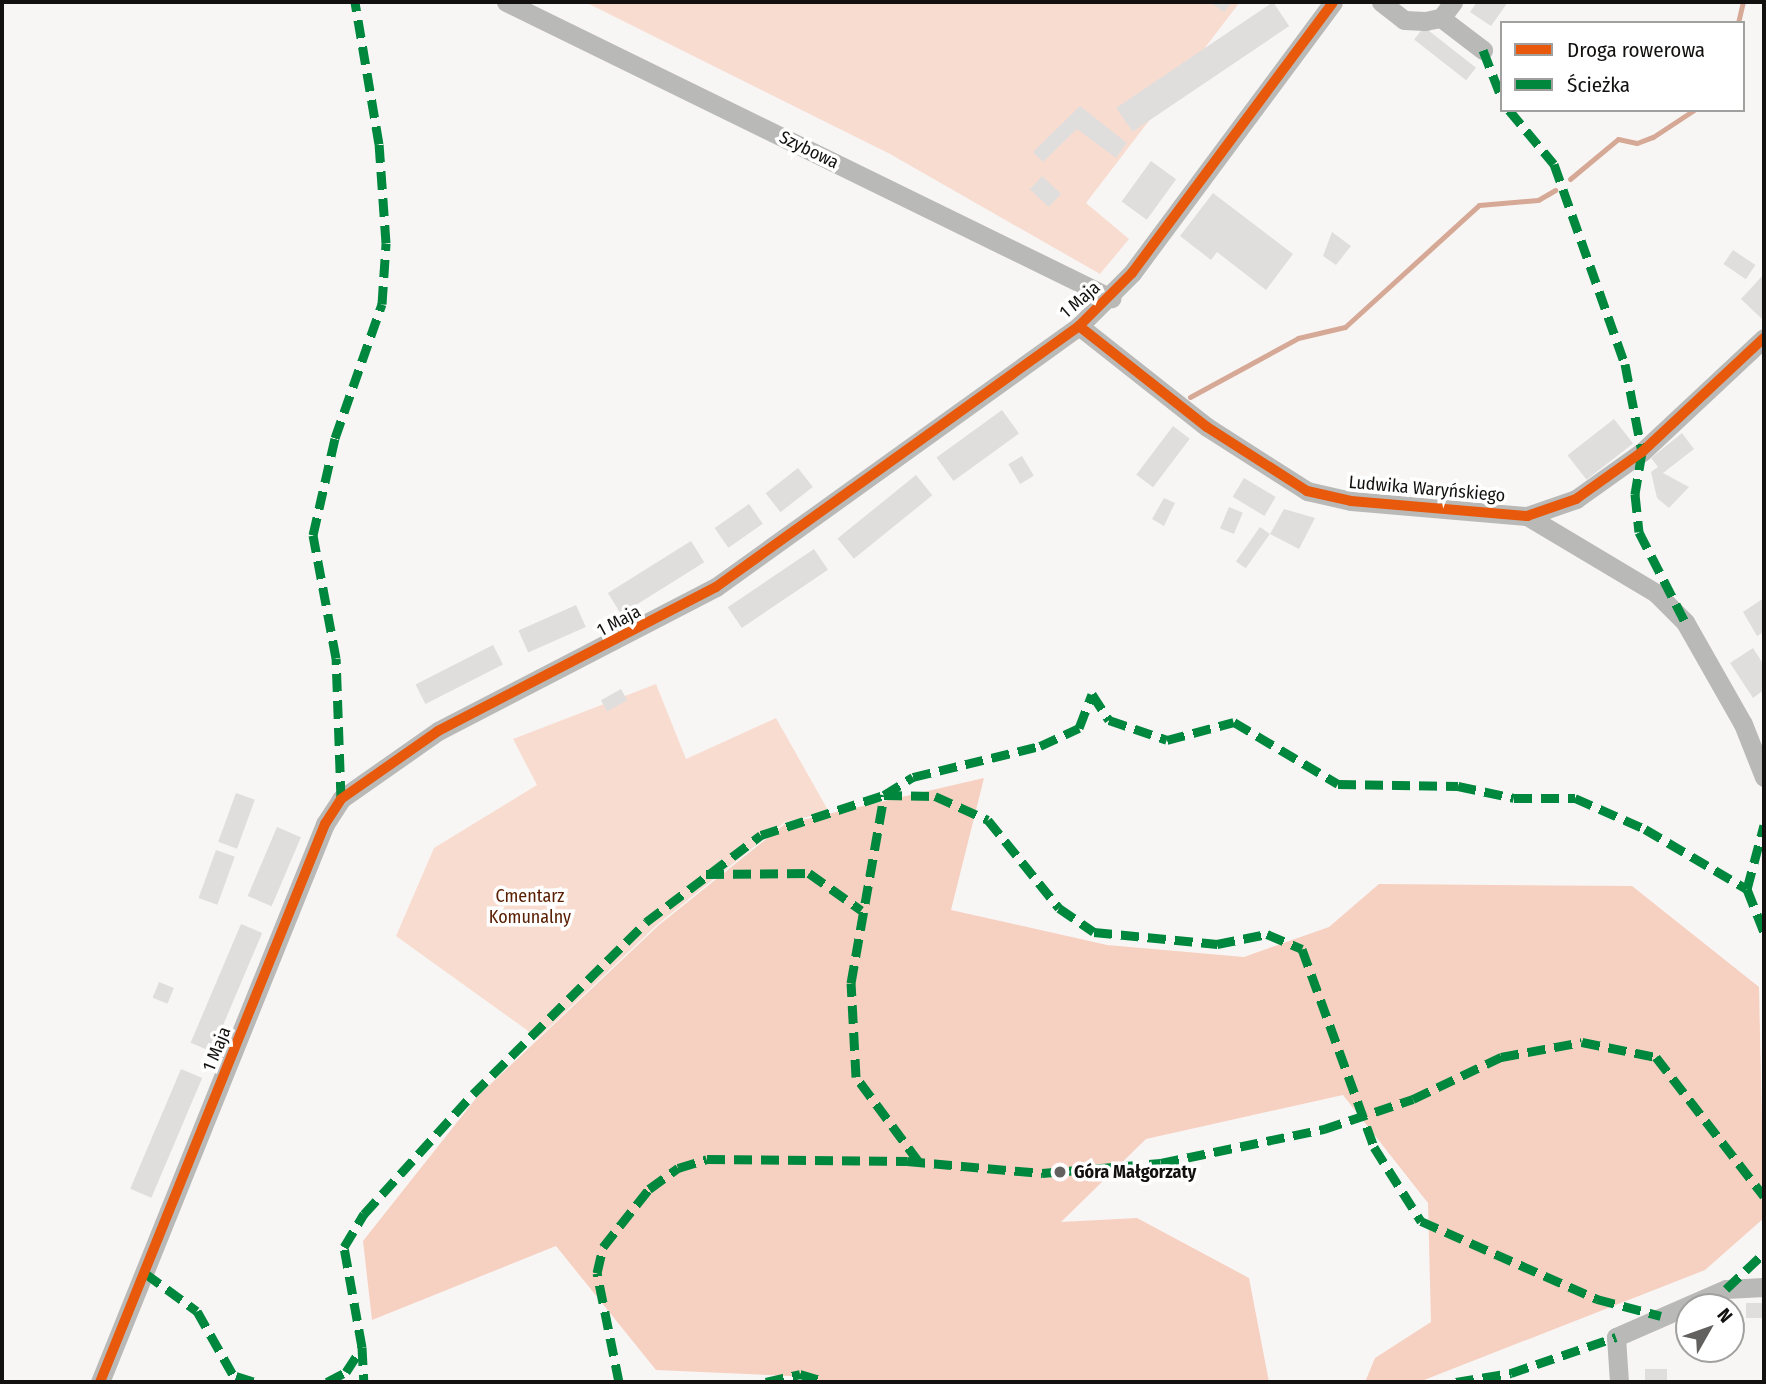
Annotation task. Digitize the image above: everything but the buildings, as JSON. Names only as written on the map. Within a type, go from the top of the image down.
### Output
[{"type":"street","name":"Szybowa","points":[[506,2],[1111,298]]},
{"type":"street","name":"1 Maja","points":[[100,1382],[325,824],[341,799],[438,731],[716,587],[1079,326],[1111,298],[1333,2]]},
{"type":"street","points":[[1381,2],[1404,20],[1447,10],[1483,50]]},
{"type":"street","name":"Ludwika Waryńskiego","points":[[1079,326],[1206,428],[1307,491],[1351,501],[1527,516],[1576,499],[1642,452],[1764,338]]},
{"type":"street","points":[[1572,542],[1566,519],[1576,499]]},
{"type":"street","points":[[1527,516],[1656,593],[1685,622],[1743,724],[1764,777]]},
{"type":"street","points":[[1619,1382],[1616,1337],[1726,1289],[1764,1287]]},
{"type":"green space","points":[[585,2],[1240,2],[1086,203],[1129,239],[1100,274],[890,154]]},
{"type":"green space","name":"Cmentarz Komunalny","points":[[656,684],[686,759],[776,718],[829,812],[785,822],[658,924],[538,1038],[396,936],[434,848],[537,785],[513,739]]},
{"type":"shaded area","points":[[984,778],[951,910],[1107,945],[1244,957],[1329,927],[1379,884],[1632,886],[1759,987],[1764,1218],[1705,1270],[1419,1382],[1365,1382],[1375,1358],[1431,1322],[1428,1203],[1343,1095],[1146,1139],[1061,1222],[1137,1218],[1249,1278],[1269,1382],[818,1382],[812,1377],[656,1370],[556,1246],[372,1320],[363,1241],[477,1097],[659,925],[785,824]]},
{"type":"waterway","points":[[1738,21],[1743,2]]},
{"type":"waterway","points":[[1570,179],[1618,139],[1637,143],[1653,137],[1691,112]]},
{"type":"waterway","points":[[1190,397],[1298,338],[1345,327],[1479,205],[1538,200],[1555,190]]},
{"type":"marked path","points":[[341,799],[336,658],[313,535],[335,438],[382,304],[386,243],[379,144],[355,2]]},
{"type":"marked path","points":[[1483,50],[1500,94]]},
{"type":"marked path","points":[[1511,112],[1554,164],[1625,364],[1642,452],[1635,494],[1639,532],[1685,622]]},
{"type":"marked path","points":[[362,1347],[344,1247],[364,1214],[473,1094],[646,922],[761,835],[884,795],[913,777],[1040,746],[1079,728],[1092,694],[1109,720],[1167,740],[1234,722],[1338,784],[1458,786],[1514,798],[1575,798],[1645,829],[1747,889],[1764,932]]},
{"type":"marked path","points":[[919,1162],[856,1077],[851,983],[884,795],[935,796],[988,820],[1059,908],[1094,932],[1217,944],[1267,934],[1302,949],[1374,1147],[1421,1221],[1597,1299],[1661,1316]]},
{"type":"marked path","points":[[1747,889],[1764,825]]},
{"type":"marked path","points":[[706,874],[809,873],[861,910]]},
{"type":"marked path","points":[[619,1382],[597,1273],[603,1247],[649,1189],[678,1168],[707,1159],[907,1161],[1042,1173],[1161,1163],[1324,1129],[1413,1099],[1501,1057],[1582,1042],[1656,1057],[1764,1196]]},
{"type":"marked path","points":[[1726,1289],[1764,1253]]},
{"type":"marked path","points":[[145,1273],[197,1311],[237,1382]]},
{"type":"marked path","points":[[1456,1382],[1511,1373],[1616,1337]]},
{"type":"marked path","points":[[327,1382],[346,1372],[362,1347],[364,1382]]},
{"type":"marked path","points":[[766,1382],[800,1374],[826,1382]]},
{"type":"marked path","points":[[236,1376],[254,1382]]},
{"type":"cycle path","points":[[100,1382],[325,824],[341,799],[438,731],[716,587],[1079,326],[1132,273],[1333,2]]},
{"type":"cycle path","points":[[1079,326],[1207,427],[1307,491],[1351,501],[1527,516],[1576,499],[1642,452],[1764,338]]},
{"type":"place","name":"Góra Małgorzaty","points":[[1060,1172]]}]
